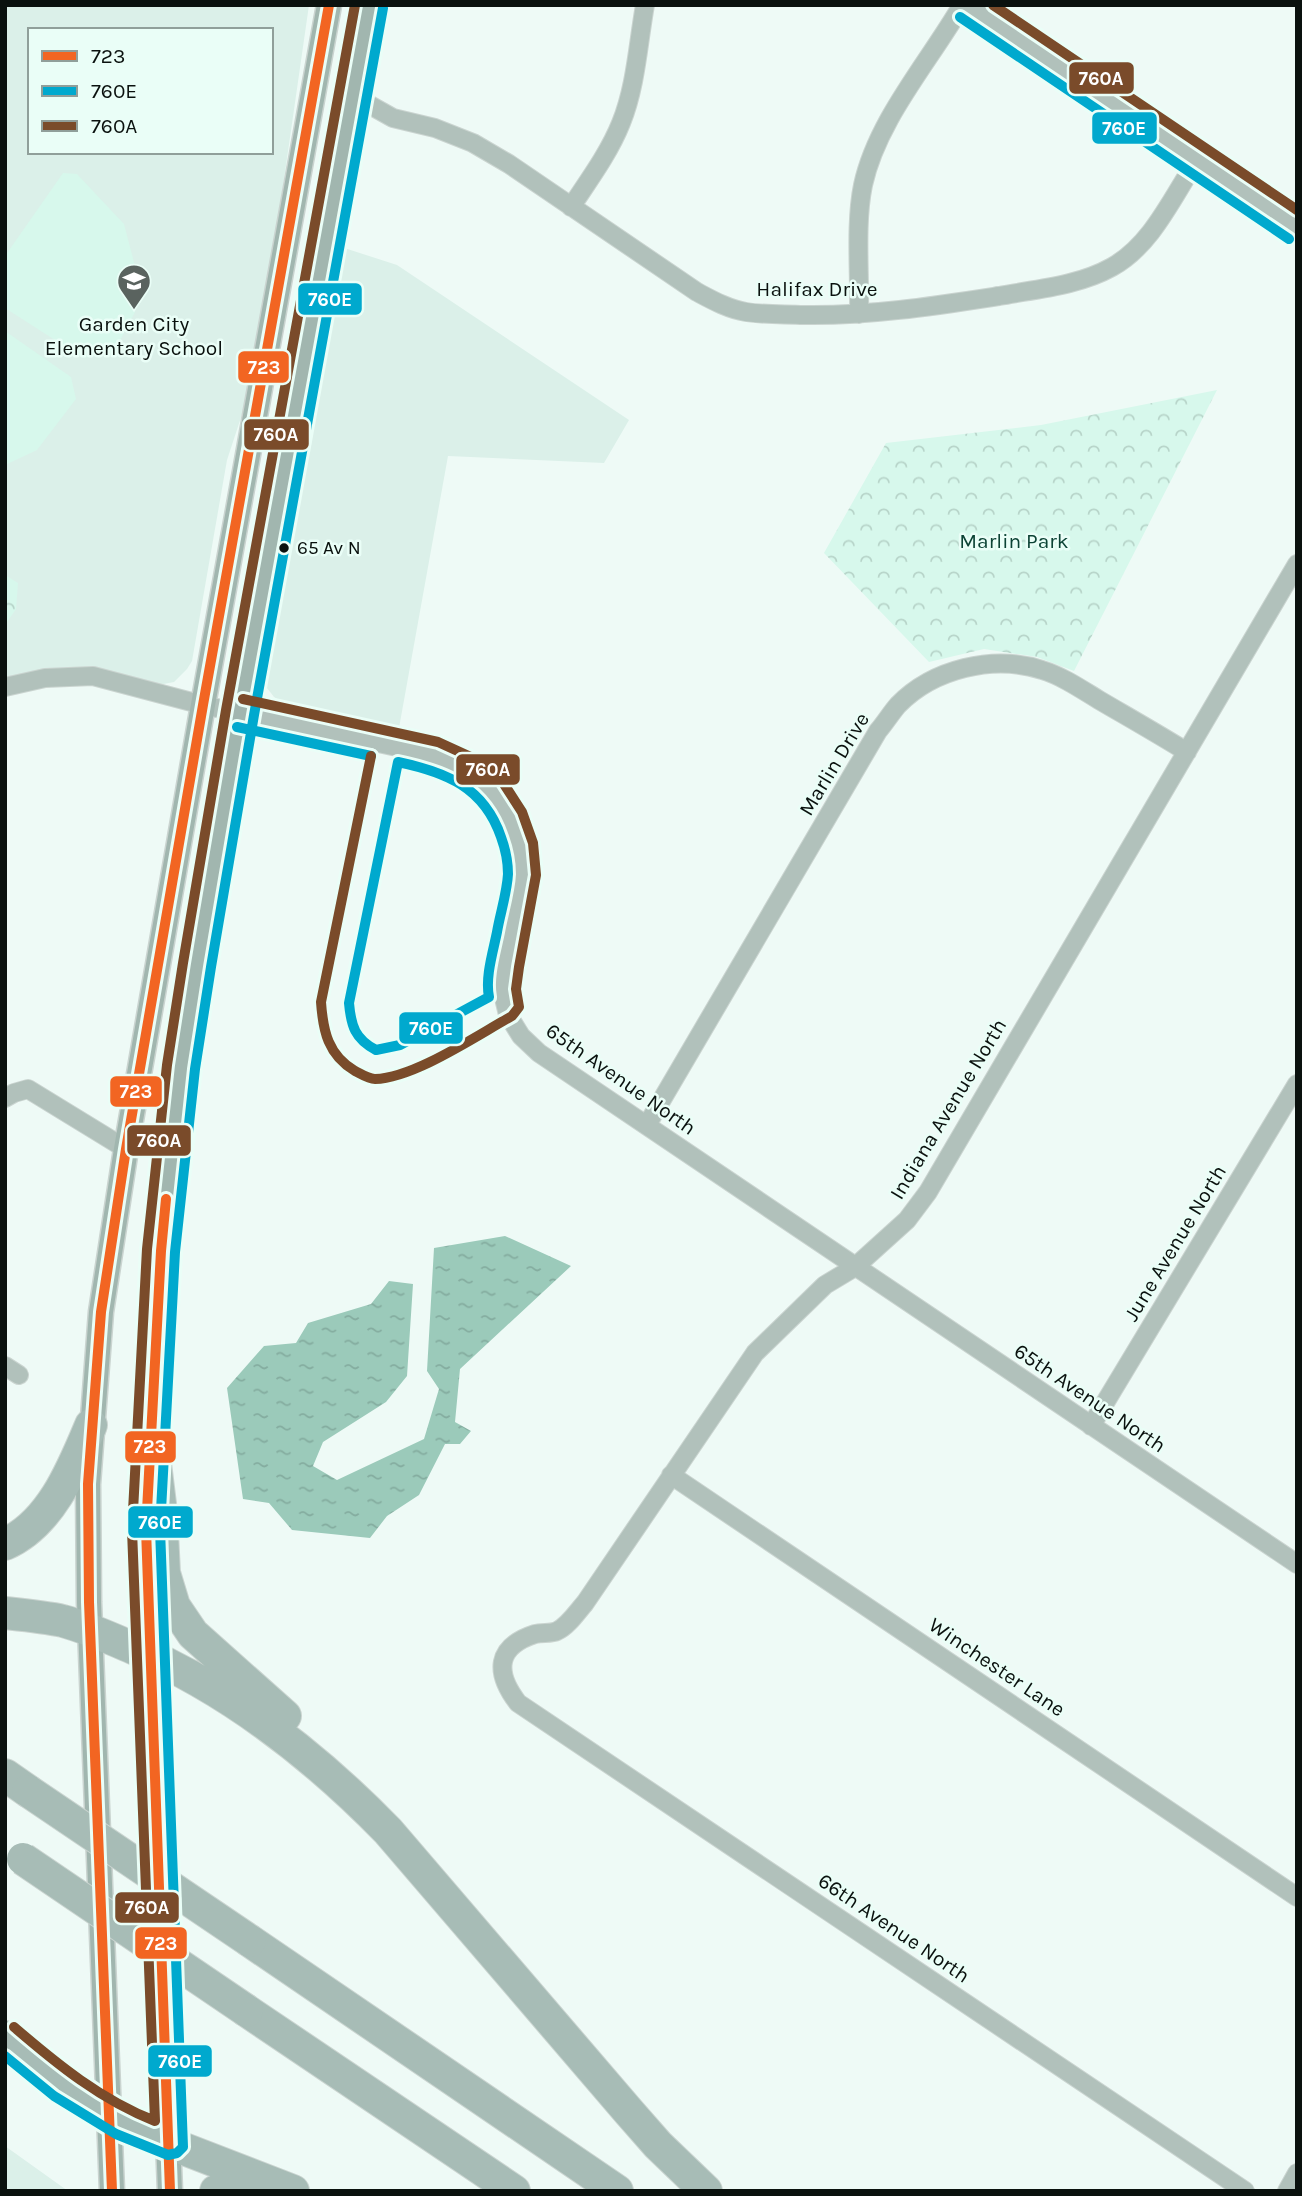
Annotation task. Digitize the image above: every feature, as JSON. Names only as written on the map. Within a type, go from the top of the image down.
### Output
[{"type":"highway","points":[[5,1544],[24,1534],[45,1511],[73,1467],[91,1425]]},
{"type":"highway","points":[[151,1431],[161,1512],[164,1573],[174,1606],[183,1622],[231,1670],[332,1758],[367,1794],[412,1844],[461,1916]]},
{"type":"highway","points":[[5,1593],[149,1655],[197,1679],[249,1712],[302,1751],[360,1802],[388,1831],[658,2145],[706,2191]]},
{"type":"highway","points":[[5,1613],[76,1625]]},
{"type":"highway","points":[[17,1783],[617,2191]]},
{"type":"highway","points":[[14,1853],[514,2191]]},
{"type":"highway","points":[[5,2037],[71,2091],[110,2117],[135,2130],[170,2141],[290,2189]]},
{"type":"highway","points":[[216,2191],[235,2184],[290,2189]]},
{"type":"main road","points":[[112,2191],[110,2117],[76,1625],[101,1312],[126,1149],[203,705],[329,5]]},
{"type":"main road","points":[[170,2191],[146,1529],[161,1251],[181,1067],[240,713],[369,5]]},
{"type":"street","points":[[571,207],[601,163],[621,123],[628,100],[645,5]]},
{"type":"street","points":[[859,314],[863,186],[872,155],[886,125],[962,5]]},
{"type":"street","points":[[968,5],[1297,227]]},
{"type":"street","name":"Halifax Drive","points":[[352,95],[393,118],[435,128],[473,143],[509,164],[697,292],[719,304],[744,312],[768,314],[899,312],[1062,285],[1090,277],[1113,266],[1137,249],[1198,160]]},
{"type":"street","name":"Indiana Avenue North","points":[[518,1703],[506,1687],[502,1673],[504,1658],[515,1643],[537,1634],[557,1631],[573,1618],[755,1353],[825,1285],[855,1267],[907,1220],[928,1192],[1297,564]]},
{"type":"street","name":"Marlin Drive","points":[[647,1125],[878,731],[898,706],[921,686],[980,664],[1012,664],[1043,670],[1072,684],[1187,752]]},
{"type":"street","name":"65th Avenue North","points":[[5,687],[45,678],[93,676],[203,705],[434,755],[466,770],[492,790],[509,817],[519,846],[522,875],[502,990],[508,1015],[521,1037],[538,1053],[1297,1564]]},
{"type":"street","name":"June Avenue North","points":[[1091,1426],[1297,1084]]},
{"type":"street","points":[[5,1098],[28,1089],[126,1149]]},
{"type":"street","name":"Winchester Lane","points":[[671,1475],[1297,1897]]},
{"type":"street","name":"66th Avenue North","points":[[518,1703],[1245,2191]]},
{"type":"street","points":[[1287,2191],[1297,2174]]},
{"type":"shaded area","name":"Garden City Elementary School","points":[[5,5],[309,5],[251,387],[227,460],[192,661],[174,682],[158,685],[108,675],[5,686]]},
{"type":"shaded area","points":[[335,245],[397,265],[629,420],[604,463],[448,456],[399,728],[282,702],[267,688],[262,674],[261,658]]},
{"type":"shaded area","points":[[5,2146],[68,2191],[5,2191]]},
{"type":"green space","points":[[63,173],[77,174],[124,224],[136,270],[135,312],[114,352],[83,358],[5,308],[5,256]]},
{"type":"green space","points":[[5,331],[71,377],[76,399],[37,450],[5,465]]},
{"type":"green space","name":"Marlin Park","points":[[1217,390],[1074,671],[1037,657],[984,649],[929,662],[824,553],[886,443],[1041,425]]},
{"type":"green space","points":[[5,575],[18,583],[16,609],[5,625]]},
{"type":"water","points":[[505,1236],[571,1266],[460,1369],[455,1422],[471,1431],[460,1444],[445,1444],[419,1495],[387,1516],[370,1538],[292,1530],[269,1503],[243,1499],[227,1388],[264,1346],[296,1343],[308,1323],[371,1304],[389,1281],[413,1284],[407,1376],[386,1402],[323,1442],[313,1466],[337,1480],[424,1439],[439,1389],[427,1371],[434,1248]]},
{"type":"transit line","name":"723","points":[[112,2191],[89,1602],[88,1484],[101,1312],[126,1149],[203,705],[329,5]]},
{"type":"transit line","name":"760A","points":[[14,2027],[98,2092],[155,2121],[132,1530],[147,1249],[167,1065],[183,963],[226,710],[355,5]]},
{"type":"transit line","name":"760A","points":[[993,5],[1297,210]]},
{"type":"transit line","name":"760E","points":[[5,2056],[54,2096],[116,2134],[168,2155],[177,2153],[183,2147],[160,1529],[175,1252],[195,1069],[211,967],[254,715],[383,8]]},
{"type":"transit line","name":"760E","points":[[960,17],[1289,239]]},
{"type":"transit line","name":"760A","points":[[243,699],[438,742],[473,758],[502,781],[522,812],[533,843],[536,875],[516,989],[519,1007],[512,1016],[445,1055],[408,1072],[375,1079],[346,1065],[333,1050],[323,1023],[321,1002],[371,756]]},
{"type":"transit line","name":"760E","points":[[237,727],[371,756]]},
{"type":"transit line","name":"760E","points":[[398,762],[447,777],[474,794],[494,820],[504,846],[508,874],[490,964],[489,997],[400,1045],[376,1050],[355,1031],[349,1003],[398,762]]},
{"type":"transit line","name":"723","points":[[166,1199],[146,1529],[170,2191]]},
{"type":"place","name":"Garden City Elementary School","points":[[134,311]]},
{"type":"place","name":"65 Av N","points":[[284,548]]}]
